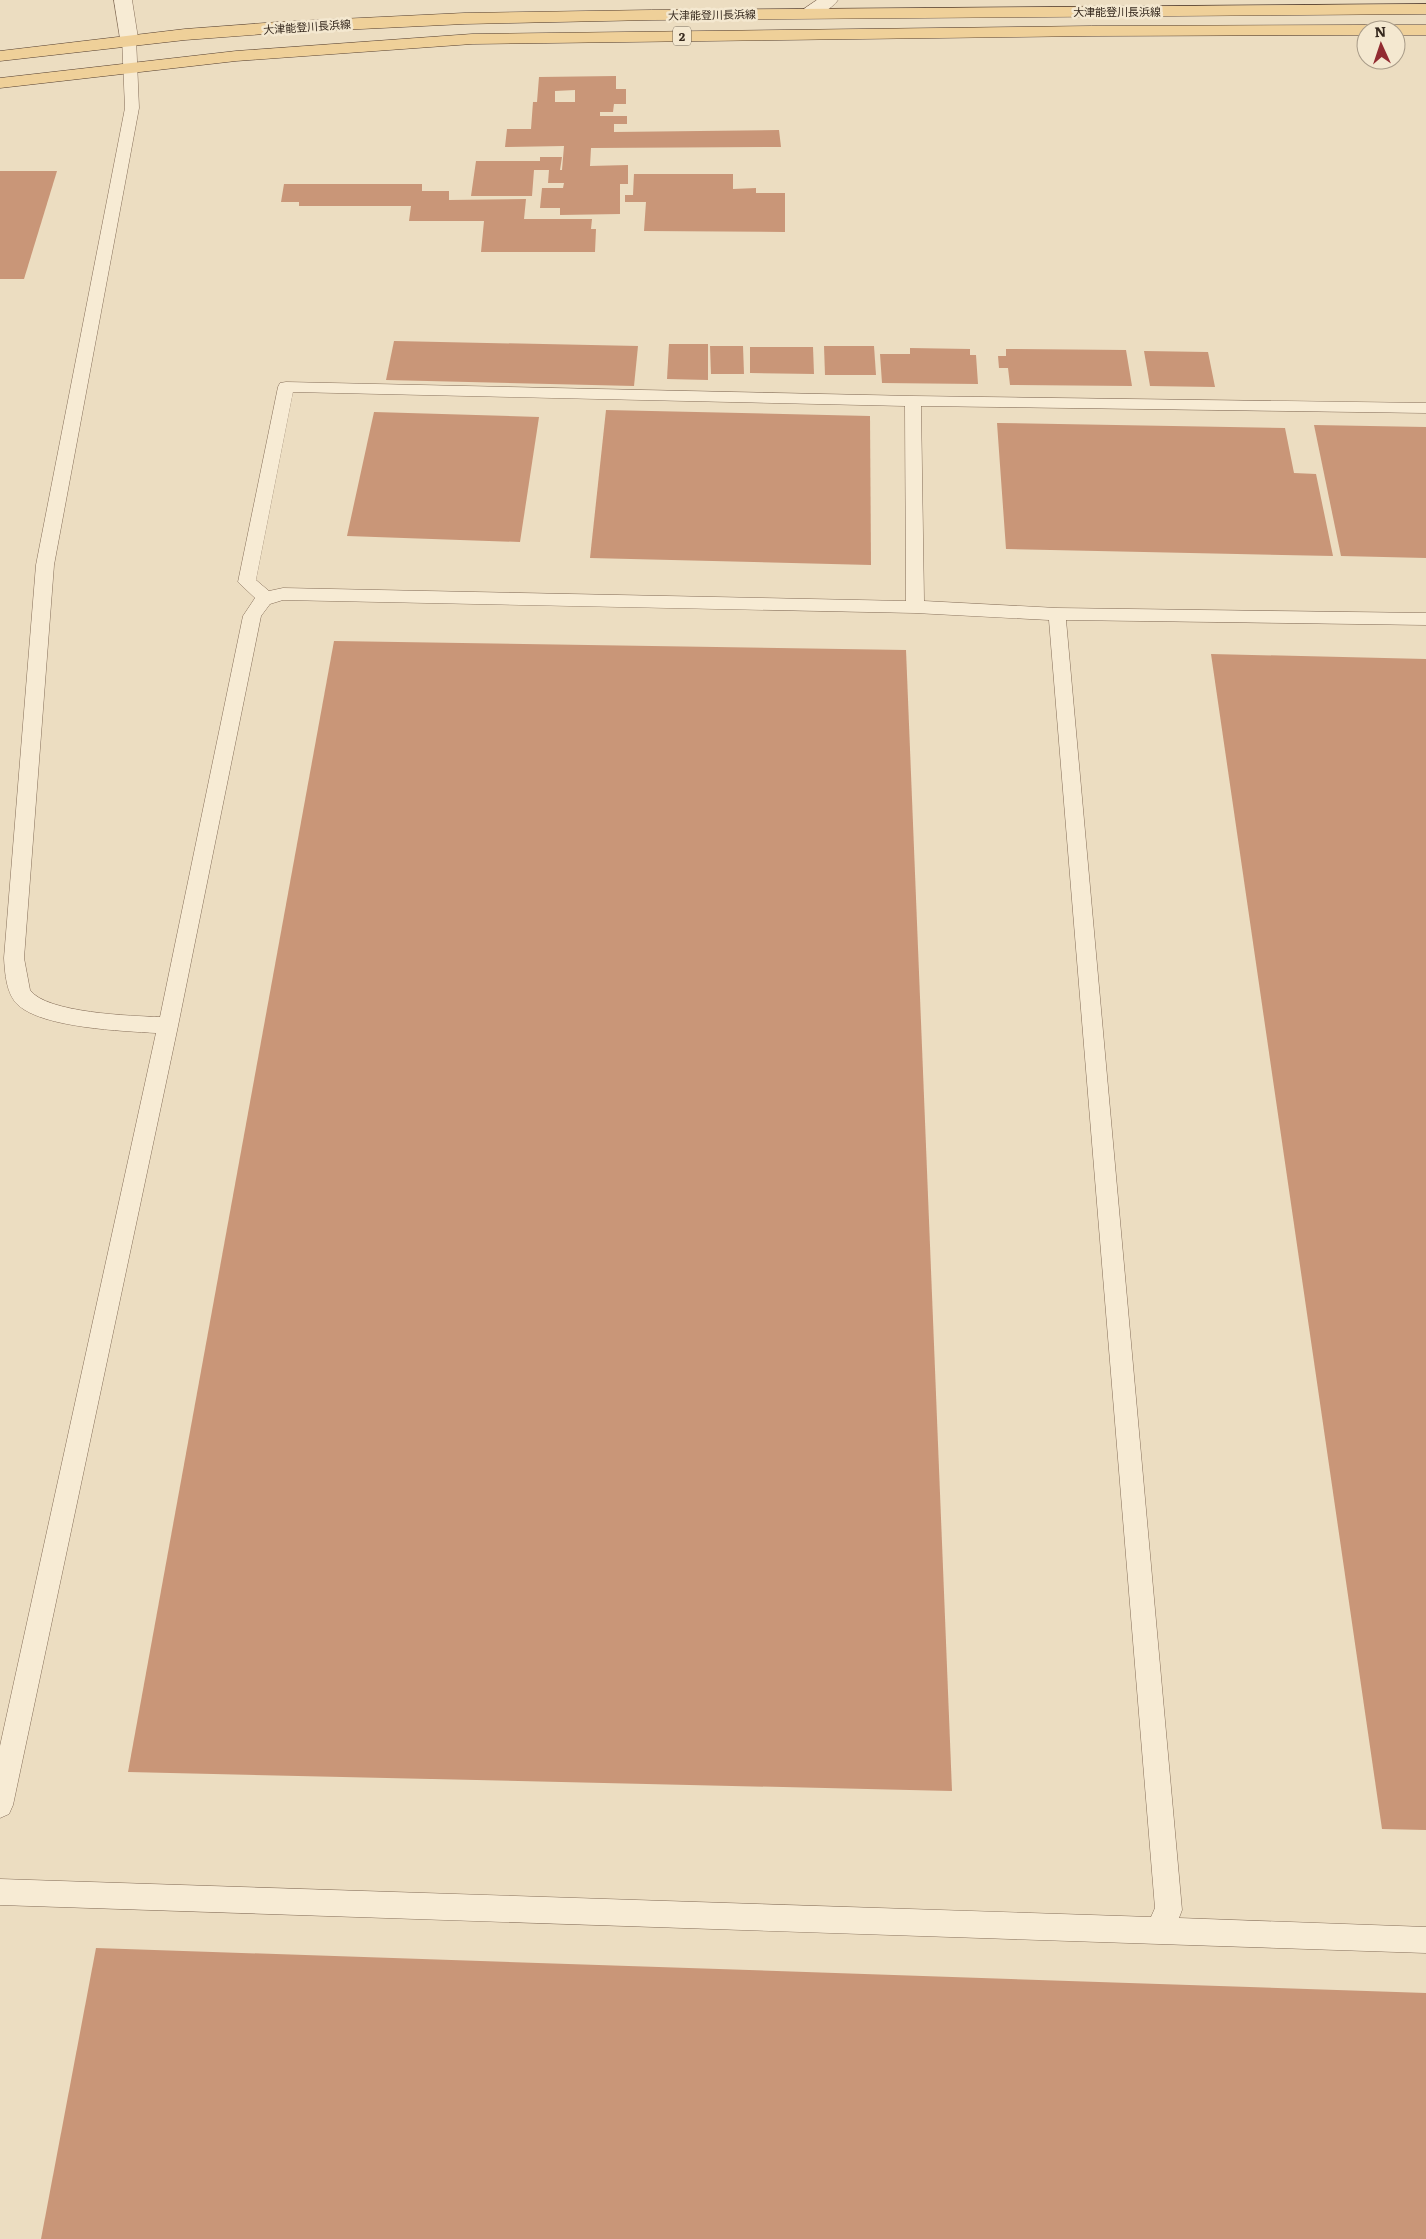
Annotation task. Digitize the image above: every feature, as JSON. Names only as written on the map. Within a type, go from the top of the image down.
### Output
[{"type":"main road","name":"大津能登川長浜線","points":[[0,56],[129,38],[320,24],[498,16],[1426,9]]},
{"type":"main road","name":"大津能登川長浜線","points":[[0,83],[131,66],[369,44],[472,39],[1091,31],[1356,30]]},
{"type":"main road","points":[[1406,30],[1426,30]]},
{"type":"street","points":[[124,0],[129,38]]},
{"type":"street","points":[[807,13],[829,0]]},
{"type":"lane","points":[[129,38],[132,108],[44,566],[14,958],[16,980],[25,999],[50,1012],[89,1019],[168,1026]]},
{"type":"lane","points":[[266,598],[247,582],[286,387],[913,401],[1426,408]]},
{"type":"lane","points":[[913,401],[915,607]]},
{"type":"lane","points":[[0,1805],[168,1026],[252,616],[258,603],[266,598],[283,594],[915,607],[1056,614],[1426,619]]},
{"type":"lane","points":[[1056,614],[1169,1910],[1158,1930]]},
{"type":"lane","points":[[0,1892],[1426,1940]]},
{"type":"building","points":[[616,76],[616,89],[626,89],[626,104],[614,104],[613,112],[600,112],[600,116],[627,116],[627,124],[614,124],[614,132],[779,130],[781,147],[591,148],[590,166],[628,165],[628,184],[620,184],[620,214],[560,215],[560,208],[540,208],[542,188],[563,188],[564,183],[548,183],[549,170],[534,170],[532,196],[471,196],[476,161],[540,161],[540,157],[562,157],[560,170],[562,170],[564,146],[505,147],[507,129],[531,129],[533,102],[537,102],[539,77]],"holes":[[[575,90],[575,102],[555,102],[555,91]]]},
{"type":"building","points":[[0,171],[57,171],[24,279],[0,279]]},
{"type":"building","points":[[634,174],[733,174],[733,189],[756,188],[756,193],[785,193],[785,232],[644,231],[646,202],[625,202],[625,195],[633,195]]},
{"type":"building","points":[[284,184],[422,184],[422,191],[449,191],[449,200],[526,199],[524,219],[592,219],[591,229],[596,229],[595,252],[481,252],[484,221],[409,221],[411,206],[299,206],[299,202],[281,202]]},
{"type":"building","points":[[394,341],[638,346],[634,386],[386,380]]},
{"type":"building","points":[[669,344],[708,344],[708,380],[667,379]]},
{"type":"building","points":[[710,346],[743,346],[744,374],[711,374]]},
{"type":"building","points":[[824,346],[874,346],[876,375],[825,375]]},
{"type":"building","points":[[750,347],[813,347],[814,374],[750,373]]},
{"type":"building","points":[[910,348],[970,349],[970,355],[976,355],[978,384],[882,383],[880,354],[910,354]]},
{"type":"building","points":[[1006,349],[1126,350],[1132,386],[1010,385],[1008,368],[999,368],[998,356],[1006,356]]},
{"type":"building","points":[[1144,351],[1208,352],[1215,387],[1150,386]]},
{"type":"building","points":[[606,410],[870,416],[871,565],[590,558]]},
{"type":"building","points":[[374,412],[539,417],[520,542],[347,536]]},
{"type":"building","points":[[997,423],[1285,428],[1294,473],[1316,474],[1333,556],[1006,549]]},
{"type":"building","points":[[1314,425],[1426,427],[1426,558],[1341,556]]},
{"type":"building","points":[[334,641],[906,650],[952,1791],[128,1772]]},
{"type":"building","points":[[1211,654],[1426,659],[1426,1830],[1382,1829]]},
{"type":"building","points":[[96,1948],[1426,1993],[1426,2239],[41,2239]]}]
